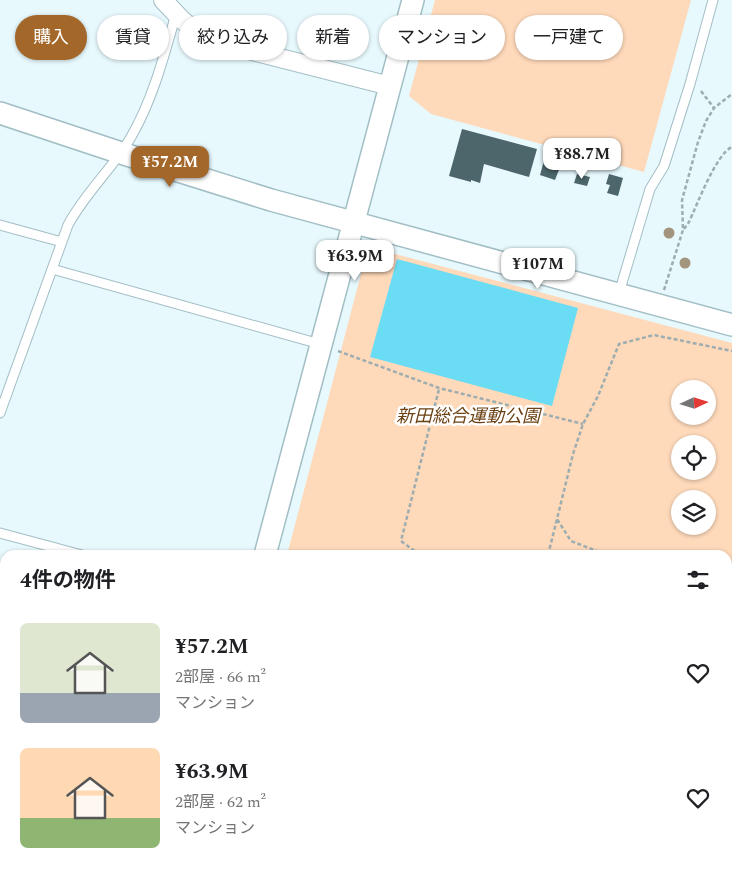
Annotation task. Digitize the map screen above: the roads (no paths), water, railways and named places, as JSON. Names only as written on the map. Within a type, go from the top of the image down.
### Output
[{"type":"street","points":[[163,0],[195,31],[217,42],[390,86]]},
{"type":"street","points":[[266,550],[413,0]]},
{"type":"street","points":[[0,113],[120,154],[271,200],[732,325]]},
{"type":"lane","points":[[619,293],[650,189],[664,166],[690,84],[713,0]]},
{"type":"lane","points":[[0,413],[74,213],[131,137],[159,76],[176,14]]},
{"type":"lane","points":[[0,225],[62,242]]},
{"type":"lane","points":[[52,270],[320,344]]},
{"type":"lane","points":[[0,532],[64,550]]},
{"type":"water","points":[[397,259],[578,308],[552,406],[370,357]]},
{"type":"park label","name":"新田総合運動公園","points":[[468,416]]}]
